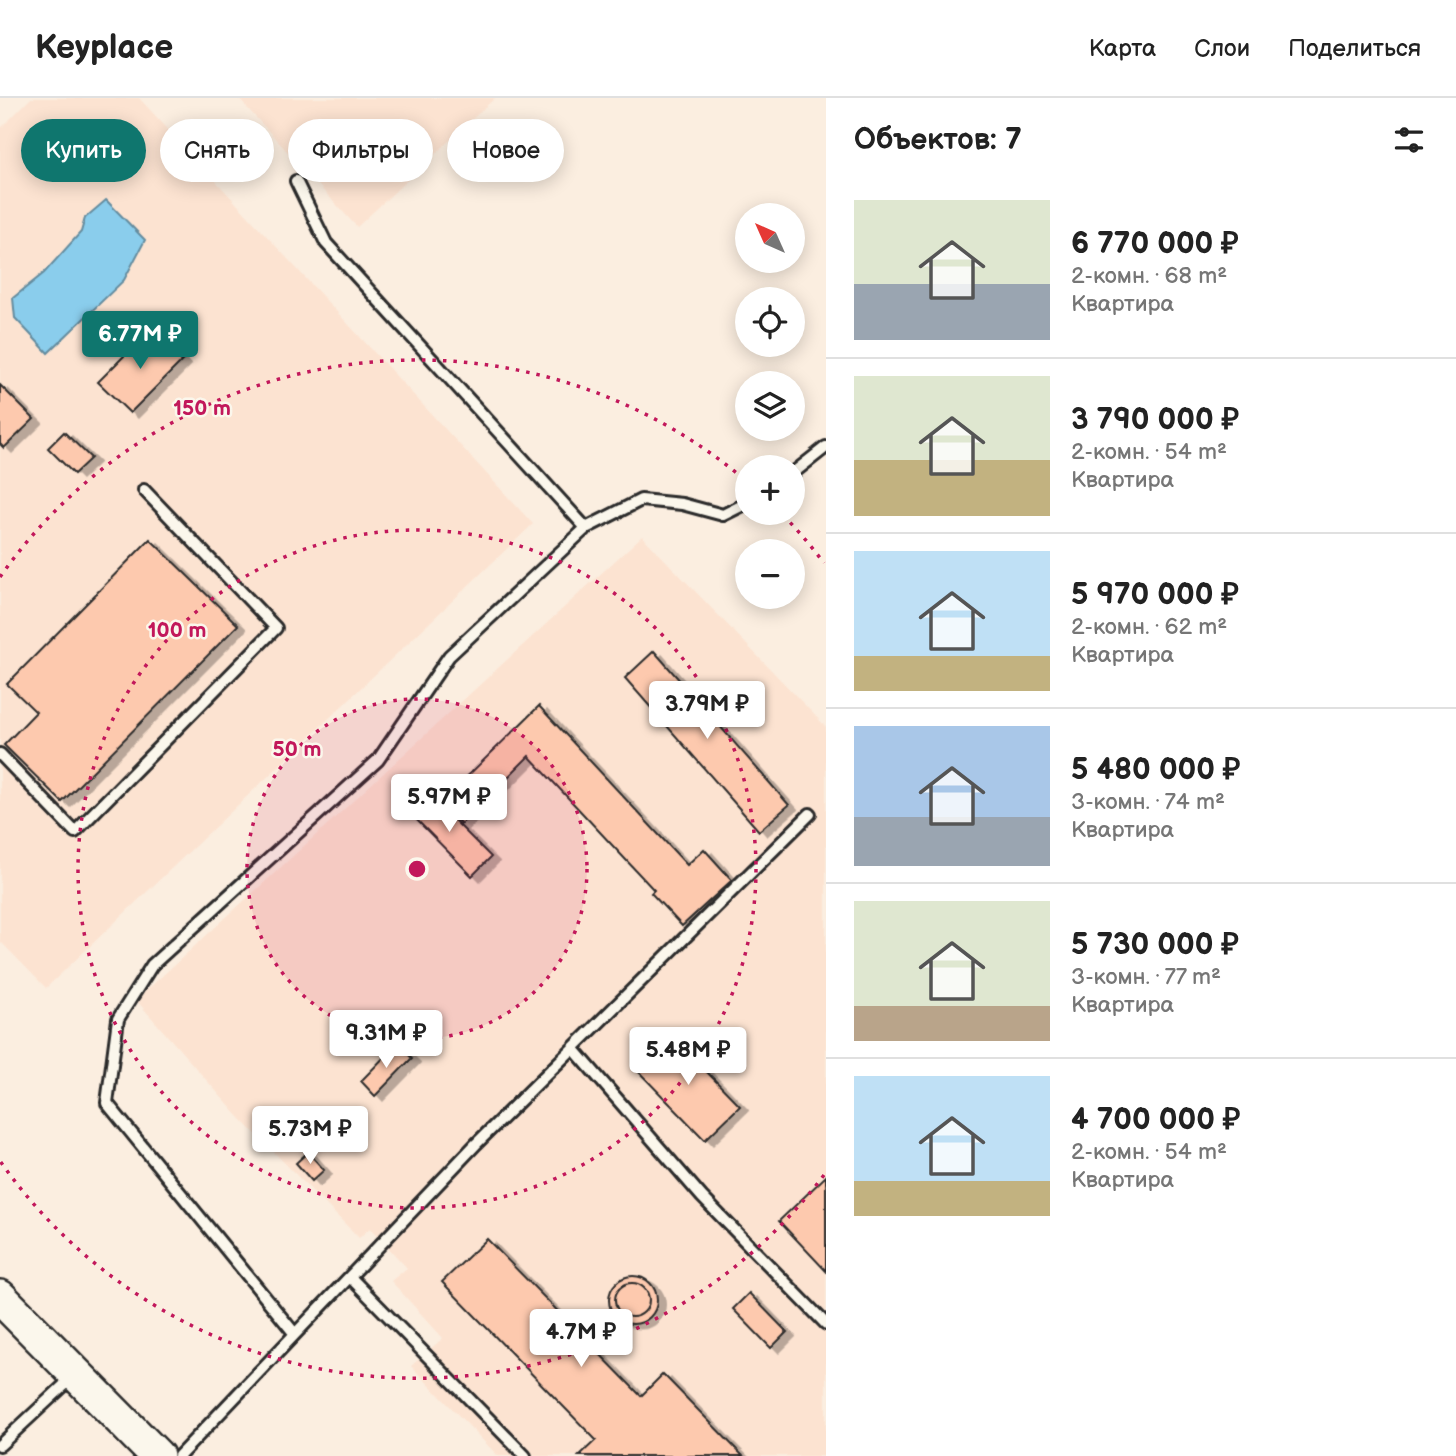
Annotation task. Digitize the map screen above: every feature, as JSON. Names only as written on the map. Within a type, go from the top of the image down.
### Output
[{"type":"main road","points":[[0,1297],[157,1456]]},
{"type":"lane","points":[[296,182],[326,243],[586,528]]},
{"type":"lane","points":[[805,464],[826,447]]},
{"type":"lane","points":[[0,754],[75,832],[276,628],[144,490]]},
{"type":"lane","points":[[295,1334],[107,1103],[118,1019],[152,965],[378,760],[449,656],[586,528],[641,500],[682,504],[723,516],[735,509]]},
{"type":"lane","points":[[179,1456],[476,1144],[810,814]]},
{"type":"lane","points":[[573,1048],[702,1197],[826,1324]]},
{"type":"lane","points":[[350,1277],[525,1456]]},
{"type":"lane","points":[[0,1445],[76,1374]]},
{"type":"shaded area","points":[[31,98],[139,98],[160,121],[160,182],[217,182],[533,524],[46,988],[0,941],[0,129]]},
{"type":"shaded area","points":[[238,98],[495,98],[473,119],[447,119],[447,143],[433,156],[433,119],[288,119],[288,152],[274,137],[274,119],[257,119]]},
{"type":"shaded area","points":[[315,182],[405,182],[357,227]]},
{"type":"shaded area","points":[[642,536],[826,727],[826,1456],[498,1456],[411,1366],[443,1338],[391,1281],[407,1268],[370,1228],[359,1238],[238,1116],[136,1000]]},
{"type":"water","points":[[106,200],[145,240],[124,280],[48,353],[15,318],[13,298],[44,273],[81,232],[85,218]]},
{"type":"building","points":[[151,329],[183,360],[130,413],[98,382]]},
{"type":"building","points":[[0,385],[34,419],[4,448],[0,444]]},
{"type":"building","points":[[64,432],[91,458],[74,474],[48,448]]},
{"type":"building","points":[[150,539],[238,625],[62,802],[4,745],[36,712],[7,684]]},
{"type":"building","points":[[654,651],[789,805],[759,831],[625,678]]},
{"type":"building","points":[[539,706],[687,865],[704,849],[732,880],[682,926],[651,893],[654,890],[529,756],[461,824],[441,802]]},
{"type":"building","points":[[426,792],[491,857],[472,876],[407,810]]},
{"type":"building","points":[[670,1034],[740,1106],[705,1140],[635,1068]]},
{"type":"building","points":[[397,1044],[412,1058],[375,1096],[361,1081]]},
{"type":"building","points":[[308,1152],[324,1170],[312,1181],[296,1163]]},
{"type":"building","points":[[826,1176],[826,1271],[779,1221]]},
{"type":"building","points":[[487,1239],[641,1396],[663,1374],[743,1456],[579,1456],[596,1440],[442,1282]]},
{"type":"building","points":[[633,1276],[650,1283],[657,1300],[650,1317],[633,1324],[616,1317],[609,1300],[616,1283]]},
{"type":"building","points":[[632,1283],[644,1288],[649,1300],[644,1312],[632,1317],[620,1312],[615,1300],[620,1288]]},
{"type":"building","points":[[749,1293],[787,1332],[771,1348],[733,1309]]}]
